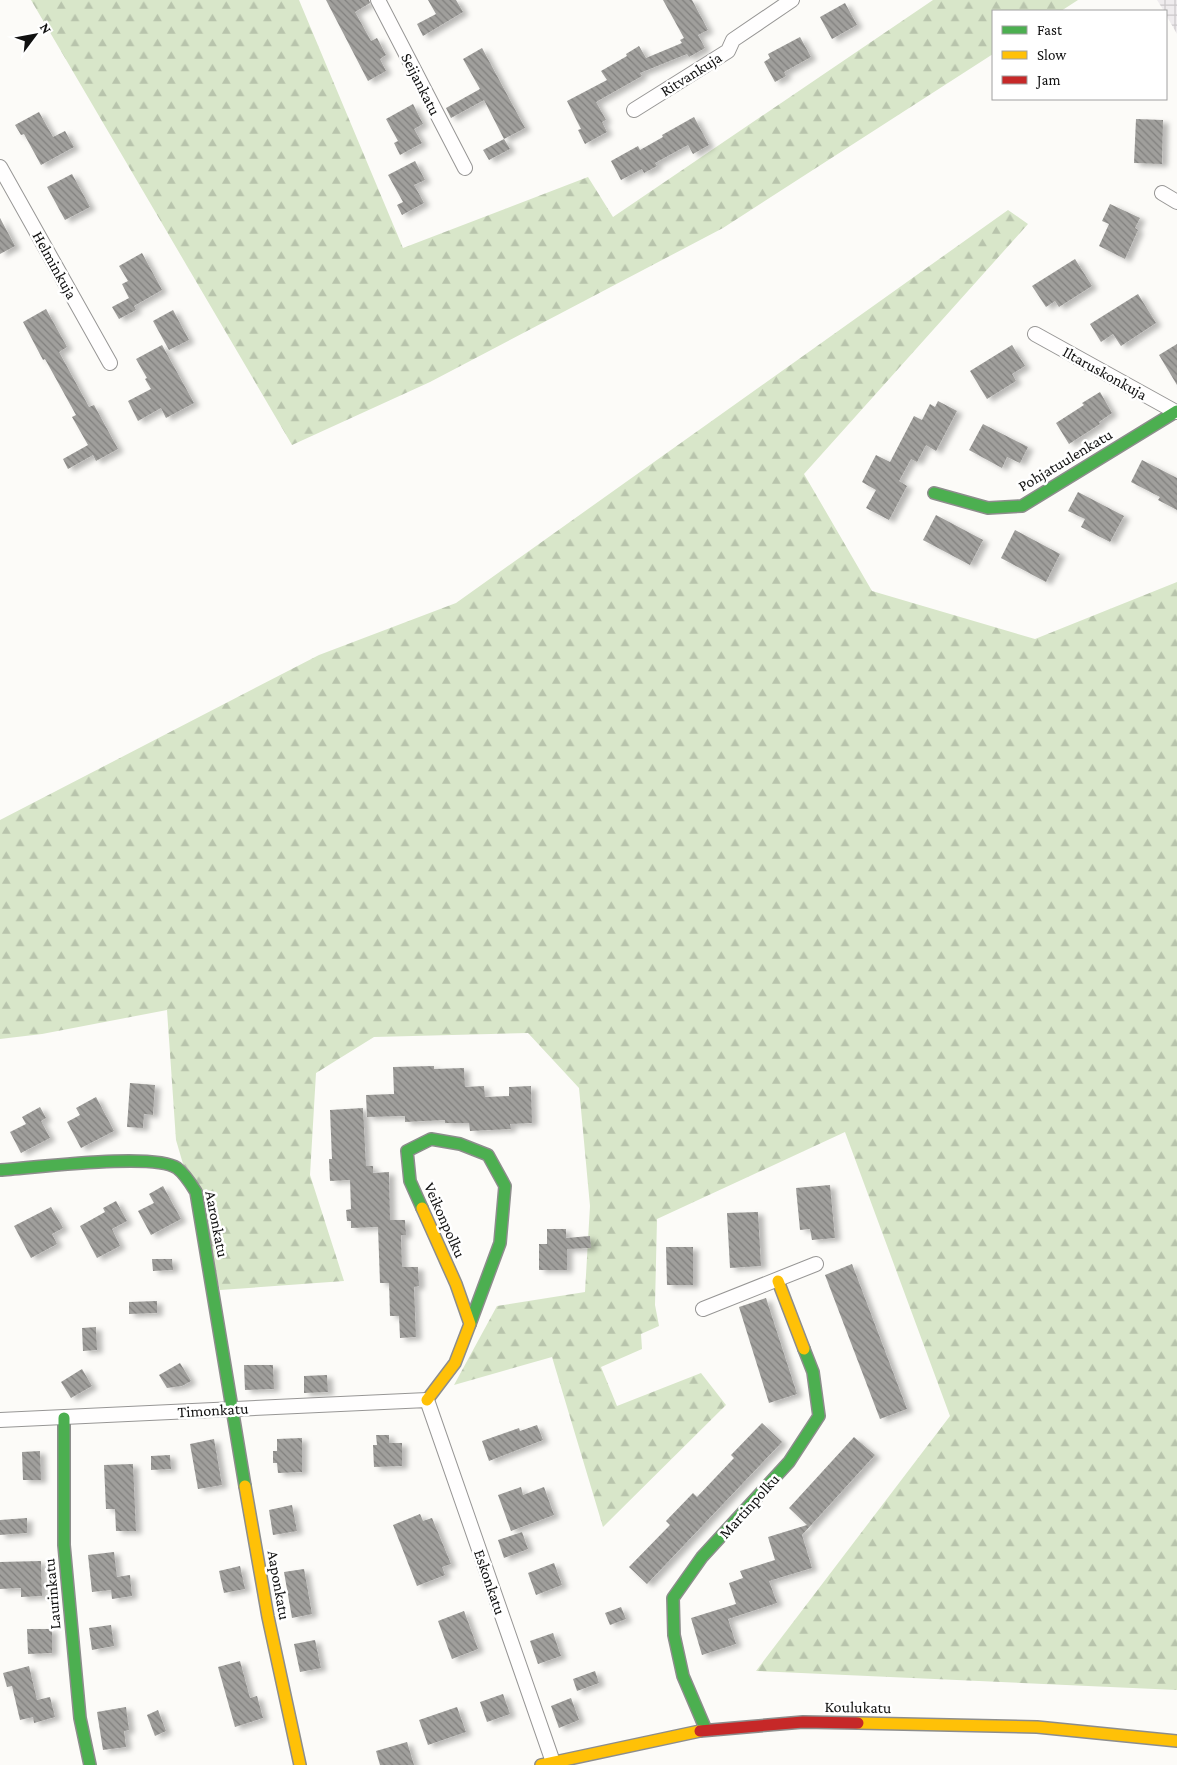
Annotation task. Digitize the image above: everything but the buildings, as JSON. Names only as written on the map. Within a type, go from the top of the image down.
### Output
[{"type":"street","name":"Seijankatu","points":[[378,0],[465,168]]},
{"type":"street","name":"Ritvankuja","points":[[634,110],[728,51],[733,40],[792,0]]},
{"type":"street","name":"Helminkuja","points":[[0,168],[110,363]]},
{"type":"street","points":[[1162,194],[1177,202]]},
{"type":"street","name":"Iltaruskonkuja","points":[[1035,334],[1176,411]]},
{"type":"street","name":"Pohjatuulenkatu","points":[[934,493],[988,508],[1022,506],[1176,411]]},
{"type":"street","name":"Veikonpolku","points":[[427,1400],[455,1362],[470,1324],[500,1244],[505,1186],[488,1155],[460,1144],[431,1139],[408,1151],[410,1181],[456,1284],[470,1324]]},
{"type":"street","name":"Aaronkatu","points":[[0,1170],[136,1160],[158,1162],[176,1167],[187,1178],[196,1192],[232,1409]]},
{"type":"street","points":[[703,1309],[778,1281],[816,1264]]},
{"type":"street","name":"Martinpolku","points":[[706,1730],[683,1676],[674,1635],[673,1598],[702,1557],[789,1462],[818,1416],[813,1372],[778,1281]]},
{"type":"street","name":"Timonkatu","points":[[0,1420],[427,1400]]},
{"type":"street","name":"Eskonkatu","points":[[427,1400],[550,1764]]},
{"type":"street","name":"Aaponkatu","points":[[232,1409],[268,1617],[300,1765]]},
{"type":"street","name":"Laurinkatu","points":[[64,1418],[64,1545],[80,1718],[90,1765]]},
{"type":"street","name":"Koulukatu","points":[[550,1764],[706,1730],[803,1722],[1037,1727],[1177,1741]]},
{"type":"shaded area","points":[[1157,0],[1177,0],[1177,34],[1167,17],[1167,10],[1163,10]]},
{"type":"green space","points":[[31,0],[299,0],[403,248],[588,177],[613,217],[933,0],[1078,0],[1063,10],[992,10],[992,55],[723,228],[430,382],[292,445]]},
{"type":"green space","points":[[1008,210],[1028,224],[804,474],[872,591],[1035,639],[1177,582],[1177,1690],[756,1671],[950,1416],[845,1132],[657,1219],[655,1305],[659,1326],[641,1334],[642,1349],[601,1367],[617,1406],[701,1373],[726,1405],[603,1527],[552,1357],[454,1385],[497,1306],[585,1292],[590,1206],[579,1088],[528,1033],[374,1037],[316,1073],[310,1175],[344,1281],[220,1290],[176,1140],[167,1010],[42,1034],[0,1039],[0,820],[319,655],[456,603]]},
{"type":"traffic: fast","points":[[934,493],[988,508],[1022,506],[1177,411]]},
{"type":"traffic: fast","points":[[422,1208],[410,1181],[407,1151],[431,1139],[460,1144],[488,1155],[505,1186],[500,1243],[470,1324]]},
{"type":"traffic: fast","points":[[0,1170],[92,1162],[144,1161],[164,1163],[177,1168],[185,1176],[196,1192],[245,1486]]},
{"type":"traffic: fast","points":[[706,1730],[683,1676],[674,1635],[673,1598],[702,1557],[789,1462],[819,1416],[813,1372],[804,1349]]},
{"type":"traffic: fast","points":[[64,1418],[64,1545],[80,1718],[90,1765]]},
{"type":"traffic: slow","points":[[422,1208],[456,1284],[470,1324],[455,1363],[427,1400]]},
{"type":"traffic: slow","points":[[778,1281],[804,1349]]},
{"type":"traffic: slow","points":[[245,1486],[268,1617],[300,1765]]},
{"type":"traffic: slow","points":[[858,1723],[1037,1727],[1177,1741]]},
{"type":"traffic: slow","points":[[541,1765],[700,1731]]},
{"type":"traffic: jam","points":[[700,1731],[803,1722],[858,1723]]}]
